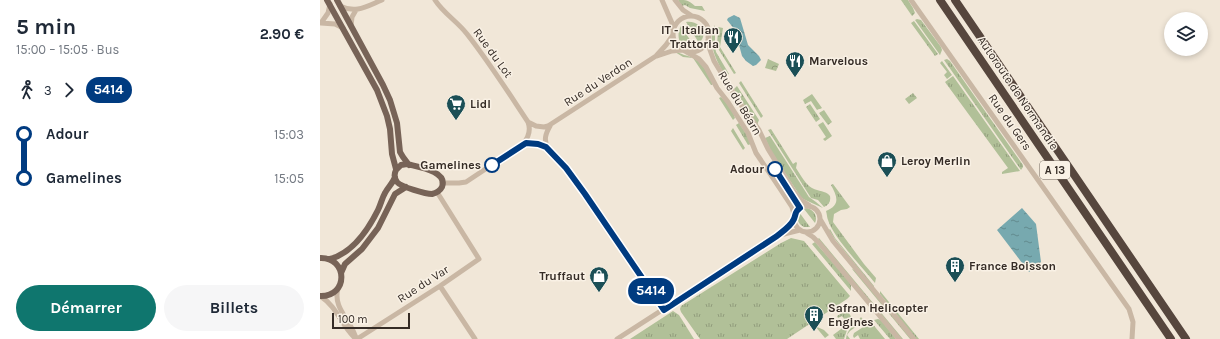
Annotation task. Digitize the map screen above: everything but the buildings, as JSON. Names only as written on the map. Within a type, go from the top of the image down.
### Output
[{"type":"highway","name":"Autoroute de Normandie","points":[[940,0],[1171,339]]},
{"type":"highway","name":"Autoroute de Normandie","points":[[955,0],[1186,339]]},
{"type":"main road","points":[[320,258],[330,259],[341,256],[361,237],[373,220],[385,192],[395,177],[396,169],[392,154],[390,129],[387,116],[376,90],[329,2]]},
{"type":"main road","points":[[338,3],[390,100],[397,123],[400,152],[404,160],[409,165]]},
{"type":"main road","points":[[395,177],[398,183],[406,187],[432,194],[441,188],[441,177],[437,173],[403,164],[396,169]]},
{"type":"main road","points":[[320,296],[332,294],[338,288],[341,281],[341,273],[345,264],[366,244],[378,228],[394,194],[406,187]]},
{"type":"main road","points":[[330,259],[336,264],[341,273]]},
{"type":"street","points":[[338,3],[345,8],[356,10],[382,0]]},
{"type":"street","name":"Rue du Lot","points":[[435,0],[442,10],[466,32],[528,122]]},
{"type":"street","points":[[662,0],[672,23],[673,32],[676,44],[684,50],[694,52],[706,44],[708,37],[708,31],[705,24],[701,19],[695,17],[688,16],[681,19],[677,23],[673,32]]},
{"type":"street","points":[[675,0],[683,10],[695,17]]},
{"type":"street","name":"Rue du Gers","points":[[911,0],[1129,309],[1133,322],[1132,339]]},
{"type":"street","points":[[321,24],[328,13],[329,2]]},
{"type":"street","points":[[351,26],[352,17],[356,10]]},
{"type":"street","points":[[321,24],[334,24],[343,28]]},
{"type":"street","name":"Rue du Verdon","points":[[551,125],[656,56],[666,45],[673,32]]},
{"type":"street","name":"Rue du Béarn","points":[[708,37],[710,50],[714,61],[740,104],[759,130],[768,149],[795,193],[801,200],[809,205]]},
{"type":"street","name":"Rue du Verdon","points":[[656,56],[672,51],[684,50]]},
{"type":"street","name":"Rue du Béarn","points":[[684,50],[699,59],[706,68],[717,88],[748,133],[756,153],[792,207],[794,217]]},
{"type":"street","points":[[528,122],[544,130],[546,145],[573,177],[664,310]]},
{"type":"street","points":[[528,122],[530,127],[530,141],[548,148]]},
{"type":"street","points":[[442,182],[466,182],[522,144],[529,133],[538,126],[546,127],[551,125]]},
{"type":"street","points":[[522,144],[536,144],[543,142],[551,125]]},
{"type":"street","name":"Rue du Var","points":[[356,339],[440,286],[479,259],[437,192]]},
{"type":"street","points":[[777,236],[800,208],[809,205],[815,208],[818,211],[820,219],[831,238],[914,339]]},
{"type":"street","points":[[794,217],[796,225],[820,244],[899,339]]},
{"type":"street","points":[[617,339],[777,236],[788,232],[809,232],[815,229],[819,224],[820,219]]},
{"type":"street","points":[[440,286],[475,339]]},
{"type":"street","points":[[338,288],[338,304],[355,332],[356,339]]},
{"type":"street","points":[[320,296],[331,304],[356,339]]},
{"type":"green space","points":[[678,0],[687,1],[695,6],[702,6],[705,11],[690,8],[685,5],[682,6]]},
{"type":"green space","points":[[901,0],[908,0],[915,13],[912,16]]},
{"type":"green space","points":[[915,20],[921,20],[941,47],[942,50],[940,55]]},
{"type":"green space","points":[[914,21],[938,54],[935,56],[911,23]]},
{"type":"green space","points":[[686,22],[695,23],[702,28],[703,35],[699,43]]},
{"type":"green space","points":[[715,25],[716,52],[729,74],[725,76],[716,58],[712,45]]},
{"type":"green space","points":[[681,26],[694,46],[685,47],[680,42],[679,30]]},
{"type":"green space","points":[[718,27],[723,28],[720,47],[736,73],[734,74],[717,47]]},
{"type":"green space","points":[[675,52],[679,53],[693,58],[683,57]]},
{"type":"green space","points":[[693,58],[702,65],[713,84],[711,85]]},
{"type":"green space","points":[[768,59],[779,64],[776,71],[765,68]]},
{"type":"green space","points":[[947,59],[950,61],[1023,165],[1021,170],[944,60]]},
{"type":"green space","points":[[942,61],[952,75],[947,79],[944,75],[947,72],[940,63]]},
{"type":"green space","points":[[953,76],[1020,171],[1002,174],[1002,172],[1008,168],[945,82]]},
{"type":"green space","points":[[741,81],[763,116],[761,118],[739,83]]},
{"type":"green space","points":[[737,86],[759,120],[757,125],[734,89]]},
{"type":"green space","points":[[913,93],[917,98],[909,104],[905,99]]},
{"type":"green space","points":[[812,94],[822,108],[817,110],[811,101],[805,104],[803,100]]},
{"type":"green space","points":[[721,97],[733,112],[735,118],[733,120],[719,98]]},
{"type":"green space","points":[[810,104],[820,119],[816,122],[806,107]]},
{"type":"green space","points":[[824,110],[832,122],[828,125],[819,113]]},
{"type":"green space","points":[[823,122],[832,136],[825,141],[823,139],[826,137],[818,125]]},
{"type":"green space","points":[[739,123],[751,144],[748,145],[736,125]]},
{"type":"green space","points":[[733,128],[745,148],[743,150],[731,131]]},
{"type":"green space","points":[[771,129],[793,164],[796,162],[797,163],[796,168],[803,179],[812,188],[830,196],[830,201],[827,205],[824,207],[818,200],[811,198],[768,130]]},
{"type":"green space","points":[[770,136],[809,197],[823,208],[803,199],[800,196],[772,153],[765,138]]},
{"type":"green space","points":[[833,184],[850,207],[834,214],[833,222],[876,278],[875,283],[836,235],[828,220],[826,211],[831,209],[836,203],[836,196],[831,185]]},
{"type":"green space","points":[[807,208],[812,210],[815,214],[815,223],[804,209]]},
{"type":"green space","points":[[799,212],[810,227],[804,227],[799,223]]},
{"type":"green space","points":[[830,229],[835,238],[874,286],[874,288],[834,238],[829,230]]},
{"type":"green space","points":[[791,238],[804,241],[850,296],[787,339],[700,339],[681,312],[681,306]]},
{"type":"green space","points":[[819,238],[903,339],[900,339],[818,239]]},
{"type":"green space","points":[[815,242],[850,282],[851,291],[812,244]]},
{"type":"green space","points":[[852,269],[855,270],[912,339],[910,339]]},
{"type":"green space","points":[[880,291],[919,339],[916,339],[880,294]]},
{"type":"green space","points":[[847,310],[855,323],[849,326],[842,316],[838,318],[837,316]]},
{"type":"green space","points":[[673,311],[679,315],[694,339],[630,339]]},
{"type":"green space","points":[[861,317],[864,321],[847,335]]},
{"type":"green space","points":[[874,320],[881,320],[896,339],[890,339]]},
{"type":"green space","points":[[871,322],[885,339],[860,339],[858,335],[854,338],[854,333]]},
{"type":"green space","points":[[815,326],[824,330],[829,335],[825,338]]},
{"type":"green space","points":[[845,326],[848,327],[844,339],[836,339],[833,335]]},
{"type":"water","points":[[734,15],[740,18],[748,45],[761,60],[756,65],[753,66],[742,56],[735,30],[727,20]]},
{"type":"water","points":[[1022,208],[1036,224],[1041,262],[1029,272],[997,230]]},
{"type":"bus line","name":"5414","points":[[492,165],[522,144],[530,143],[548,148],[573,177],[664,310],[777,236],[794,219],[796,210],[800,208],[775,169]]},
{"type":"place","name":"IT - Italian Trattoria","points":[[733,54]]},
{"type":"place","name":"Marvelous","points":[[795,78]]},
{"type":"place","name":"Lidl","points":[[456,121]]},
{"type":"place","name":"Gamelines","points":[[492,165]]},
{"type":"place","name":"Adour","points":[[775,169]]},
{"type":"place","name":"Leroy Merlin","points":[[887,178]]},
{"type":"place","name":"France Boisson","points":[[955,283]]},
{"type":"place","name":"Truffaut","points":[[599,293]]},
{"type":"place","name":"Safran Helicopter Engines","points":[[814,332]]}]
